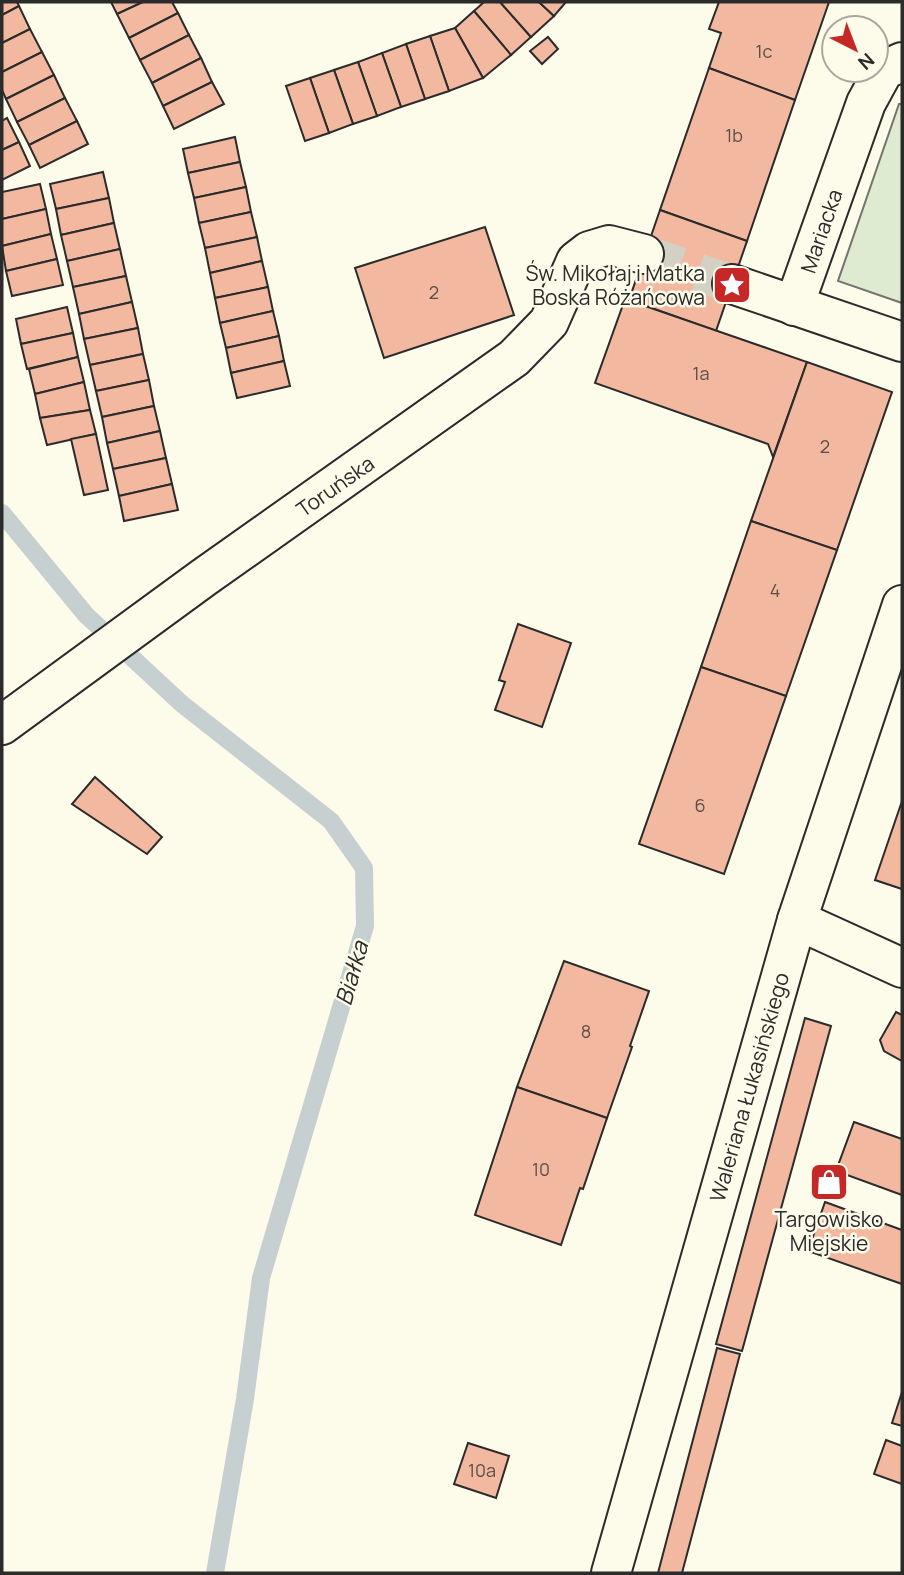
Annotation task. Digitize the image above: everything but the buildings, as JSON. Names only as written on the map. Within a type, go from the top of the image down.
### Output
[{"type":"street","name":"Mariacka","points":[[794,306],[866,103],[884,70],[902,62]]},
{"type":"street","name":"Toruńska","points":[[2,725],[514,358],[549,322],[576,261],[589,251],[609,245],[644,254]]},
{"type":"street","points":[[732,285],[902,342]]},
{"type":"street","name":"Waleriana Łukasińskiego","points":[[611,1573],[797,920],[902,605]]},
{"type":"street","points":[[797,920],[902,968]]},
{"type":"green space","points":[[899,104],[902,104],[902,303],[838,281]]},
{"type":"waterway","name":"Białka","points":[[2,513],[86,615],[182,704],[331,821],[364,868],[365,926],[261,1278],[245,1399],[215,1573]]},
{"type":"tunnel","points":[[644,254],[732,284]]},
{"type":"place","name":"Św. Mikołaj i Matka Boska Różańcowa","points":[[732,285]]},
{"type":"place","name":"Targowisko Miejskie","points":[[829,1182]]}]
